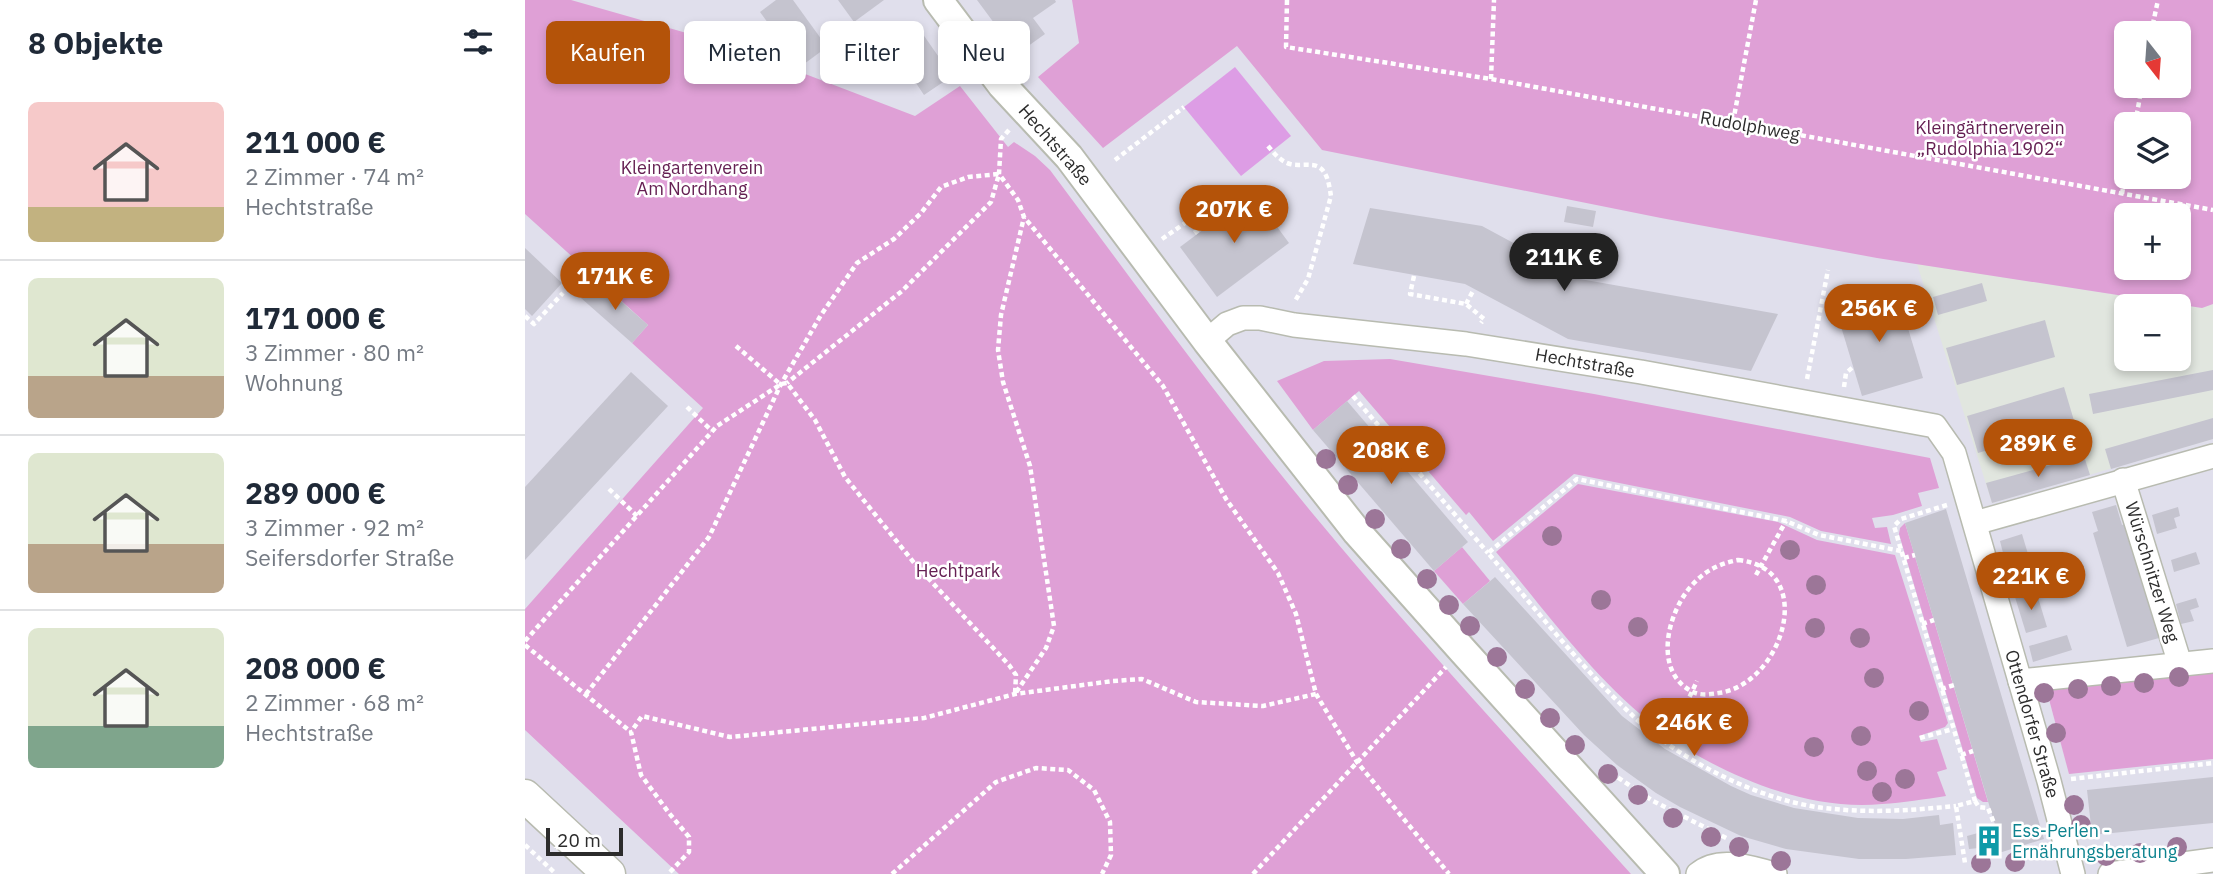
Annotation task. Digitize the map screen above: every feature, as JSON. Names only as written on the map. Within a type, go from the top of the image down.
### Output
[{"type":"main road","points":[[525,796],[609,874]]},
{"type":"street","name":"Hechtstraße","points":[[937,0],[1002,85],[1069,157],[1207,341],[1357,532],[1665,874]]},
{"type":"street","name":"Hechtstraße","points":[[1207,341],[1227,324],[1243,318],[1466,344],[1935,426],[1954,453]]},
{"type":"street","name":"Ottendorfer Straße","points":[[1954,453],[2049,781],[2073,874]]},
{"type":"street","points":[[1975,523],[2213,456]]},
{"type":"street","name":"Würschnitzer Weg","points":[[2123,480],[2180,664]]},
{"type":"street","points":[[2020,681],[2213,660]]},
{"type":"street","points":[[2110,874],[2213,860]]},
{"type":"street","points":[[1698,874],[1705,869],[1731,864],[1775,874]]},
{"type":"path","name":"Rudolphweg","points":[[1287,0],[1286,47],[1491,79],[2213,210]]},
{"type":"path","points":[[1491,79],[1494,0]]},
{"type":"path","points":[[1734,122],[1756,0]]},
{"type":"path","points":[[2154,21],[2158,0]]},
{"type":"path","points":[[1115,160],[1184,107]]},
{"type":"path","points":[[670,872],[689,852],[689,836],[641,775],[631,732],[525,643],[717,426],[781,384],[787,383],[911,282],[992,202],[999,174],[1001,139],[1009,130]]},
{"type":"path","points":[[1268,146],[1278,158],[1290,164],[1314,164],[1323,169],[1331,196],[1308,279],[1281,322]]},
{"type":"path","points":[[999,174],[1019,200],[1024,217],[1163,386],[1226,499],[1278,573],[1296,614],[1316,694],[1357,762],[1449,874]]},
{"type":"path","points":[[586,694],[709,537],[781,384],[821,315],[857,263],[894,239],[922,213],[941,187],[968,177],[999,174]]},
{"type":"path","points":[[2122,194],[2123,189]]},
{"type":"path","points":[[1015,694],[1046,648],[1054,626],[1030,466],[1003,382],[998,350],[1001,315],[1024,217]]},
{"type":"path","points":[[1162,239],[1188,221],[1198,234]]},
{"type":"path","points":[[1803,402],[1828,270]]},
{"type":"path","points":[[1414,275],[1410,294],[1466,304],[1484,319],[1466,344]]},
{"type":"path","points":[[1466,304],[1474,289]]},
{"type":"path","points":[[525,316],[534,324],[563,293]]},
{"type":"path","points":[[736,346],[781,384]]},
{"type":"path","points":[[787,383],[815,420],[845,478],[915,564],[1009,665],[1016,675],[1015,694]]},
{"type":"path","points":[[1353,396],[1573,653],[1622,706],[1668,743],[1720,774],[1752,789],[1793,802],[1844,810],[1880,811],[1956,806],[1975,801]]},
{"type":"path","points":[[687,407],[712,431]]},
{"type":"path","points":[[1488,553],[1577,479],[1786,521],[1819,535],[1901,551]]},
{"type":"path","points":[[609,489],[637,516]]},
{"type":"path","points":[[1968,499],[1901,519],[1894,526],[1975,801],[1979,807],[1988,808],[1994,823]]},
{"type":"path","points":[[1756,575],[1786,521]]},
{"type":"path","points":[[1904,558],[1915,555]]},
{"type":"path","points":[[1738,560],[1762,565],[1775,578],[1783,593],[1784,622],[1775,649],[1766,664],[1742,686],[1709,695],[1692,691],[1676,677],[1669,663],[1667,642],[1683,596],[1695,581],[1724,562],[1738,560]]},
{"type":"path","points":[[1922,624],[1934,620]]},
{"type":"path","points":[[1253,874],[1447,667]]},
{"type":"path","points":[[631,732],[642,716],[730,737],[802,732],[924,718],[1015,694],[1142,679],[1196,702],[1263,706],[1316,694]]},
{"type":"path","points":[[1668,743],[1697,681]]},
{"type":"path","points":[[1941,689],[1954,685]]},
{"type":"path","points":[[1920,738],[1953,729]]},
{"type":"path","points":[[1961,755],[1973,751]]},
{"type":"path","points":[[2049,781],[2213,763]]},
{"type":"path","points":[[892,874],[996,782],[1036,768],[1068,770],[1094,790],[1110,822],[1111,855],[1102,874]]},
{"type":"path","points":[[1609,771],[1653,801],[1735,843]]},
{"type":"path","points":[[1956,806],[1965,863]]},
{"type":"path","points":[[525,845],[556,874]]},
{"type":"shaded area","points":[[1235,67],[1291,136],[1241,176],[1184,107]]},
{"type":"shaded area","points":[[1917,264],[2114,294],[2114,371],[2191,371],[2191,306],[2202,308],[2213,304],[2213,439],[1992,503]]},
{"type":"green space","name":"Hechtpark","points":[[525,0],[571,0],[644,21],[546,21],[546,84],[670,84],[670,28],[684,32],[684,84],[806,84],[806,74],[820,80],[820,84],[831,84],[915,116],[960,86],[1008,147],[1014,142],[1050,170],[1212,387],[1313,514],[1430,651],[1631,874],[679,874],[525,730],[525,609],[703,408],[632,343],[648,325],[525,214]]},
{"type":"green space","name":"Kleingärtnerverein „Rudolphia 1902“","points":[[1072,0],[2213,0],[2213,304],[2202,308],[2191,306],[2191,294],[2114,294],[1877,258],[1322,150],[1237,46],[1103,148],[1038,77],[1079,43]]},
{"type":"green space","points":[[1390,359],[1594,394],[1930,458],[1939,488],[1918,493],[1922,506],[1872,518],[1875,528],[1887,527],[1891,544],[1821,531],[1790,517],[1574,474],[1493,541],[1469,512],[1466,515],[1359,391],[1313,430],[1277,381],[1324,361]]},
{"type":"green space","points":[[1578,484],[1778,522],[1817,540],[1895,555],[1948,723],[1945,727],[1919,736],[1921,742],[1937,739],[1947,769],[1937,772],[1946,796],[1898,803],[1857,805],[1784,793],[1714,765],[1693,753],[1697,747],[1654,718],[1650,722],[1628,704],[1588,663],[1496,552]]},
{"type":"green space","points":[[1905,523],[1988,802],[1977,798],[1899,534]]},
{"type":"green space","points":[[1462,547],[1490,581],[1463,604],[1434,571]]},
{"type":"green space","points":[[2213,671],[2213,759],[2069,774],[2046,688]]},
{"type":"building","points":[[776,0],[793,0],[820,37],[820,52],[806,63],[806,21],[767,21],[760,12]]},
{"type":"building","points":[[838,0],[884,0],[855,21]]},
{"type":"building","points":[[977,0],[1056,2],[1033,18],[1045,34],[1030,45],[1030,21],[993,21]]},
{"type":"building","points":[[924,36],[938,56],[938,84],[940,84],[924,95],[917,84],[924,84]]},
{"type":"building","points":[[1252,193],[1289,243],[1217,297],[1180,247]]},
{"type":"building","points":[[1567,206],[1596,211],[1593,227],[1564,222]]},
{"type":"building","points":[[1370,208],[1482,226],[1580,279],[1778,314],[1751,371],[1568,339],[1465,284],[1353,264]]},
{"type":"building","points":[[525,248],[562,283],[532,316],[525,309]]},
{"type":"building","points":[[597,280],[648,325],[632,343],[581,298]]},
{"type":"building","points":[[1982,283],[1987,301],[1938,315],[1933,297]]},
{"type":"building","points":[[1897,292],[1923,378],[1862,396],[1836,310]]},
{"type":"building","points":[[2045,320],[2055,357],[1957,385],[1946,348]]},
{"type":"building","points":[[2213,370],[2213,390],[2093,414],[2089,394]]},
{"type":"building","points":[[631,372],[668,406],[525,560],[525,487]]},
{"type":"building","points":[[2064,387],[2075,424],[1978,453],[1967,416]]},
{"type":"building","points":[[1347,401],[1468,542],[1434,571],[1313,430]]},
{"type":"building","points":[[2213,418],[2213,439],[2111,469],[2105,449]]},
{"type":"building","points":[[2084,456],[2090,475],[1992,503],[1986,483]]},
{"type":"building","points":[[2116,505],[2122,525],[2125,524],[2159,638],[2127,647],[2093,533],[2098,531],[2092,512]]},
{"type":"building","points":[[2178,507],[2180,516],[2174,518],[2177,528],[2157,534],[2152,515]]},
{"type":"building","points":[[1946,509],[2044,839],[2002,852],[1983,854],[1979,848],[1969,849],[1967,836],[1996,828],[1905,523]]},
{"type":"building","points":[[2022,534],[2028,554],[2005,561],[2000,541]]},
{"type":"building","points":[[2196,552],[2200,564],[2174,572],[2171,560]]},
{"type":"building","points":[[2028,562],[2034,583],[2013,589],[2007,568]]},
{"type":"building","points":[[1495,577],[1622,716],[1665,749],[1731,786],[1794,808],[1858,818],[1903,819],[1939,815],[1940,825],[1953,823],[1956,855],[1859,859],[1786,849],[1741,836],[1656,793],[1617,765],[1584,735],[1463,604]]},
{"type":"building","points":[[2036,591],[2047,627],[2026,633],[2015,597]]},
{"type":"building","points":[[2196,598],[2199,607],[2190,610],[2194,621],[2181,624],[2176,604]]},
{"type":"building","points":[[2067,635],[2072,650],[2033,662],[2029,646]]},
{"type":"building","points":[[2213,777],[2213,823],[2092,835],[2087,790]]},
{"type":"place","name":"Ess-Perlen - Ernährungsberatung","points":[[1989,841]]},
{"type":"park label","name":"Kleingartenverein Am Nordhang","points":[[692,178]]}]
